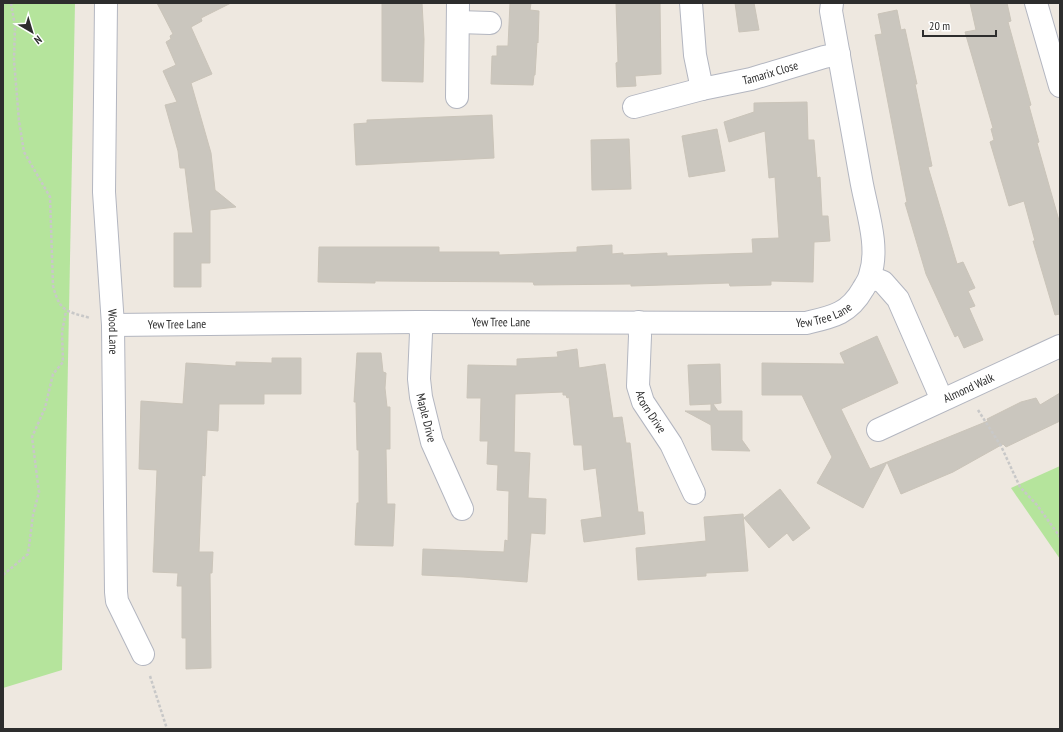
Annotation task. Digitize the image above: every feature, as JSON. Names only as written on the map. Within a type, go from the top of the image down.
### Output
[{"type":"street","name":"Wood Lane","points":[[106,3],[104,192],[114,325],[117,601],[143,654]]},
{"type":"street","points":[[691,3],[695,55],[702,89]]},
{"type":"street","name":"Yew Tree Lane","points":[[114,325],[418,322],[806,323],[832,317],[848,308],[857,300],[870,277],[874,260],[871,229],[838,54],[831,11],[832,3]]},
{"type":"street","points":[[1036,3],[1060,86]]},
{"type":"street","points":[[457,97],[458,12],[490,23]]},
{"type":"street","name":"Tamarix Close","points":[[634,107],[702,89],[751,79],[838,54]]},
{"type":"street","points":[[870,277],[883,282],[898,299],[942,400]]},
{"type":"street","name":"Maple Drive","points":[[418,322],[421,333],[419,379],[421,397],[432,442],[462,508]]},
{"type":"street","name":"Acorn Drive","points":[[639,322],[640,336],[638,386],[643,402],[670,444],[694,493]]},
{"type":"street","name":"Almond Walk","points":[[878,430],[1060,346]]},
{"type":"path","points":[[11,3],[15,26],[14,60],[18,113],[24,152],[50,197],[53,286],[57,300],[66,311],[114,325]]},
{"type":"path","points":[[3,575],[28,554],[33,515],[39,492],[32,437],[46,408],[53,374],[64,362],[62,332],[66,311]]},
{"type":"path","points":[[964,390],[1001,446],[1020,487],[1037,504],[1060,537]]},
{"type":"path","points":[[143,654],[167,729]]},
{"type":"green space","points":[[3,3],[75,3],[62,670],[3,688]]},
{"type":"green space","points":[[1060,466],[1060,559],[1011,488]]},
{"type":"building","points":[[157,3],[231,3],[201,18],[202,21],[191,27],[212,74],[191,83],[211,153],[215,190],[236,207],[210,210],[210,263],[201,263],[201,287],[174,287],[174,233],[193,233],[185,168],[180,168],[178,151],[165,105],[177,102],[163,71],[176,65],[166,42],[171,39],[170,36],[173,34]]},
{"type":"building","points":[[382,3],[422,3],[424,39],[423,82],[382,81]]},
{"type":"building","points":[[510,3],[531,3],[530,10],[539,11],[538,43],[537,42],[533,85],[491,84],[492,56],[497,56],[497,46],[508,46]]},
{"type":"building","points":[[616,3],[660,3],[661,74],[635,76],[636,86],[617,87],[616,63],[618,62]]},
{"type":"building","points":[[735,3],[754,3],[759,30],[739,32]]},
{"type":"building","points":[[970,3],[1007,3],[1011,21],[1008,22],[1031,105],[1029,106],[1039,142],[1037,143],[1060,224],[1060,314],[1055,315],[1033,241],[1035,241],[1024,201],[1009,206],[990,142],[994,140],[991,129],[993,128],[965,32],[976,30]]},
{"type":"building","points":[[897,10],[901,30],[905,29],[917,84],[915,84],[932,166],[928,167],[957,264],[963,262],[975,288],[968,291],[975,306],[969,308],[983,340],[964,348],[958,335],[955,337],[926,274],[905,203],[907,202],[875,35],[882,34],[878,14]]},
{"type":"building","points":[[807,102],[808,140],[814,140],[817,178],[820,177],[822,216],[828,216],[830,241],[814,242],[813,282],[771,281],[771,285],[730,286],[729,283],[631,286],[631,284],[534,285],[533,282],[318,282],[319,247],[439,247],[439,252],[499,252],[499,255],[577,252],[577,247],[612,245],[612,254],[623,253],[623,255],[667,253],[667,256],[753,253],[752,239],[779,238],[775,177],[769,178],[765,131],[729,142],[724,122],[754,112],[754,103]]},
{"type":"building","points":[[492,115],[494,158],[356,165],[354,124],[367,123],[367,120]]},
{"type":"building","points":[[717,129],[725,171],[689,177],[682,136]]},
{"type":"building","points":[[629,139],[631,189],[592,190],[591,140]]},
{"type":"building","points":[[877,336],[898,383],[841,409],[870,469],[887,462],[863,508],[817,483],[832,457],[802,395],[762,395],[762,363],[845,364],[840,353]]},
{"type":"building","points":[[577,349],[579,368],[605,364],[613,418],[622,417],[626,443],[630,443],[638,512],[643,512],[645,534],[584,542],[581,520],[602,517],[596,468],[584,470],[582,445],[574,445],[569,397],[567,398],[566,395],[563,395],[563,392],[515,394],[514,452],[530,453],[528,498],[546,499],[545,534],[531,533],[527,582],[422,575],[423,549],[504,552],[505,540],[508,541],[509,491],[497,490],[498,465],[487,464],[488,441],[480,441],[481,398],[467,398],[468,365],[517,366],[517,359],[558,357],[557,352]]},
{"type":"building","points":[[357,353],[381,353],[383,372],[386,373],[385,388],[387,407],[390,407],[390,449],[386,449],[387,504],[395,504],[393,546],[355,545],[357,503],[359,503],[359,450],[357,450],[356,402],[354,402]]},
{"type":"building","points":[[272,358],[301,358],[301,394],[264,394],[264,404],[219,404],[218,431],[207,430],[205,476],[202,475],[199,552],[213,552],[212,573],[210,573],[211,668],[186,669],[186,638],[182,638],[182,586],[177,586],[178,573],[153,572],[157,470],[139,469],[141,401],[183,404],[186,363],[236,366],[236,362],[272,363]]},
{"type":"building","points":[[720,364],[721,403],[713,404],[718,411],[742,411],[742,440],[750,451],[712,450],[711,425],[685,411],[711,411],[711,404],[690,405],[688,365]]},
{"type":"building","points":[[1060,393],[1060,421],[1006,447],[1003,444],[953,472],[901,494],[887,462],[988,421],[987,419],[1021,402],[1036,398],[1040,405]]},
{"type":"building","points":[[780,489],[810,528],[793,541],[787,533],[769,548],[744,518]]},
{"type":"building","points":[[743,514],[748,571],[706,573],[706,576],[638,580],[636,548],[706,541],[704,517]]}]
